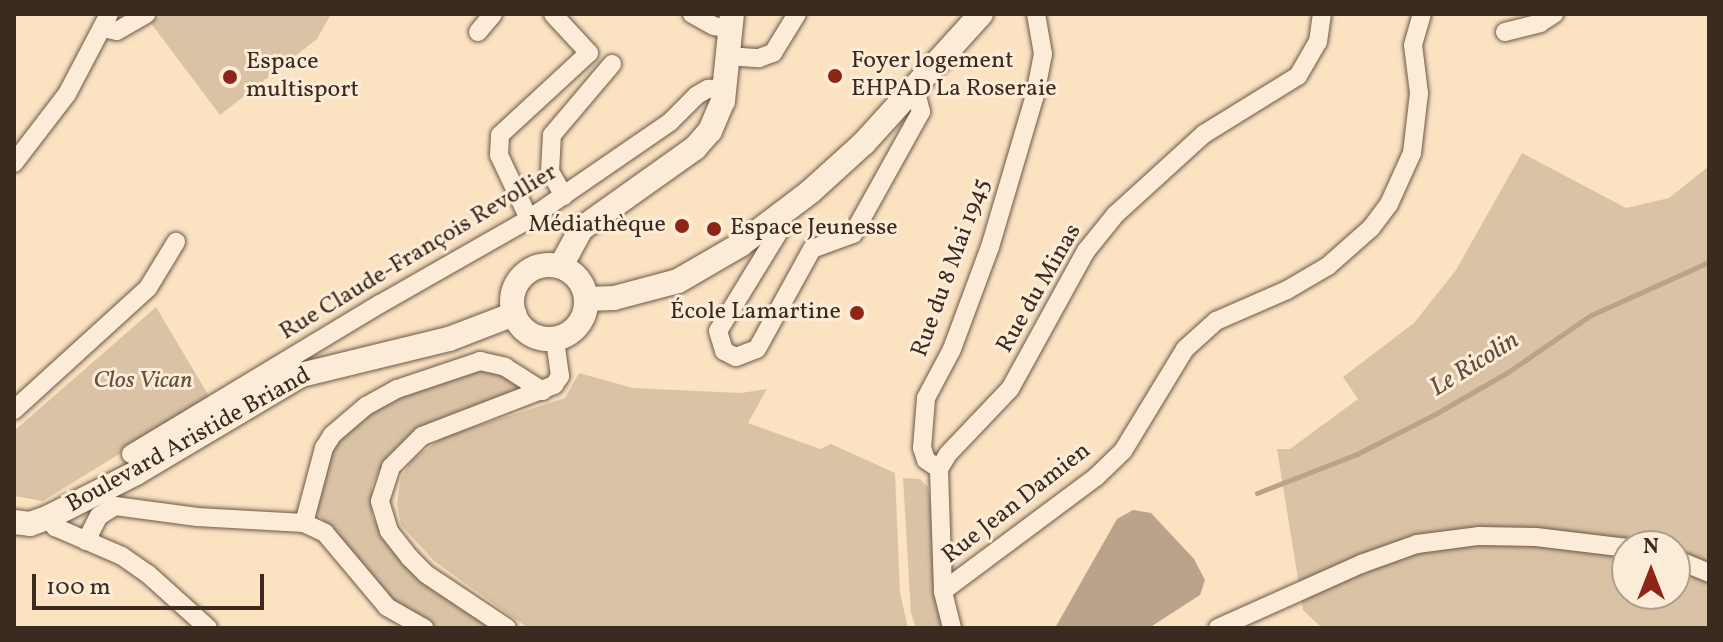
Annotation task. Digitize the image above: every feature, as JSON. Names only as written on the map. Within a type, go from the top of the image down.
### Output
[{"type":"main road","points":[[587,299],[614,298],[678,281],[710,264],[777,218],[847,159],[981,14]]},
{"type":"main road","points":[[561,266],[581,229],[704,140],[720,114],[731,22]]},
{"type":"main road","points":[[549,264],[561,266],[579,278],[587,299],[582,320],[575,329],[555,339],[545,339],[526,331],[514,314],[513,290],[527,271],[549,264]]},
{"type":"main road","name":"Boulevard Aristide Briand","points":[[14,522],[30,524],[49,517],[136,473],[301,375],[449,339],[514,314]]},
{"type":"street","points":[[14,163],[67,94],[106,21],[117,31],[147,14]]},
{"type":"street","points":[[478,32],[493,14]]},
{"type":"street","points":[[529,219],[499,155],[500,135],[589,53],[553,14]]},
{"type":"street","points":[[692,14],[714,26],[731,22]]},
{"type":"street","points":[[727,56],[759,58],[773,53],[797,14]]},
{"type":"street","name":"Rue du 8 Mai 1945","points":[[952,628],[943,591],[939,469],[926,460],[922,448],[926,398],[952,349],[990,247],[1035,95],[1043,54],[1036,14]]},
{"type":"street","name":"Rue du Minas","points":[[939,469],[948,454],[1010,389],[1086,251],[1116,214],[1195,141],[1298,76],[1318,42],[1322,14]]},
{"type":"street","name":"Rue Jean Damien","points":[[943,591],[1096,477],[1123,451],[1185,349],[1216,321],[1287,290],[1328,266],[1371,228],[1389,204],[1412,153],[1419,93],[1413,45],[1422,14]]},
{"type":"street","points":[[1505,32],[1540,23],[1554,14]]},
{"type":"street","points":[[564,196],[550,172],[552,135],[612,64]]},
{"type":"street","name":"Rue Claude-François Revollier","points":[[131,454],[380,304],[529,219],[670,122],[697,95],[708,89],[725,88]]},
{"type":"street","points":[[777,218],[783,225],[718,331],[724,351],[736,357],[757,349],[812,249],[853,234],[921,112],[915,88]]},
{"type":"street","points":[[14,410],[148,288],[176,242]]},
{"type":"street","points":[[507,628],[418,566],[389,531],[380,501],[391,467],[422,436],[554,385],[560,376],[555,339]]},
{"type":"street","points":[[304,523],[324,448],[332,435],[366,406],[397,389],[480,361],[505,367],[543,391]]},
{"type":"street","points":[[86,541],[99,516],[115,506],[197,517],[304,523],[325,533],[387,607],[424,628]]},
{"type":"street","points":[[49,517],[55,527],[122,556],[148,574],[208,628]]},
{"type":"street","points":[[1218,628],[1361,564],[1417,544],[1479,536],[1536,537],[1611,546]]},
{"type":"green space","name":"Espace multisport","points":[[164,14],[331,14],[317,39],[220,115],[150,22]]},
{"type":"green space","points":[[1522,153],[1626,208],[1669,198],[1709,166],[1709,628],[1322,628],[1303,610],[1277,449],[1290,449],[1358,399],[1343,377],[1414,323],[1456,270]]},
{"type":"green space","name":"Clos Vican","points":[[156,307],[210,398],[43,501],[14,496],[14,431]]},
{"type":"green space","points":[[481,366],[521,384],[521,389],[452,414],[412,433],[387,457],[372,485],[372,516],[382,534],[493,628],[438,628],[396,604],[315,511],[328,449],[378,403]]},
{"type":"green space","points":[[579,373],[633,388],[741,393],[767,389],[748,423],[820,449],[831,444],[895,473],[900,593],[908,628],[528,628],[434,561],[401,525],[397,503],[401,478],[411,461],[443,437],[565,398]]},
{"type":"green space","points":[[903,478],[920,479],[928,487],[944,628],[916,628],[911,613]]},
{"type":"shaded area","points":[[1133,510],[1151,513],[1194,559],[1205,580],[1200,595],[1149,628],[1055,628],[1117,519]]},
{"type":"waterway","name":"Le Ricolin","points":[[1257,493],[1357,454],[1508,372],[1591,315],[1709,262]]},
{"type":"place","name":"Foyer logement EHPAD La Roseraie","points":[[835,76]]},
{"type":"place","name":"Espace multisport","points":[[230,77]]},
{"type":"place","name":"Médiathèque","points":[[682,226]]},
{"type":"place","name":"Espace Jeunesse","points":[[714,229]]},
{"type":"place","name":"École Lamartine","points":[[857,313]]}]
